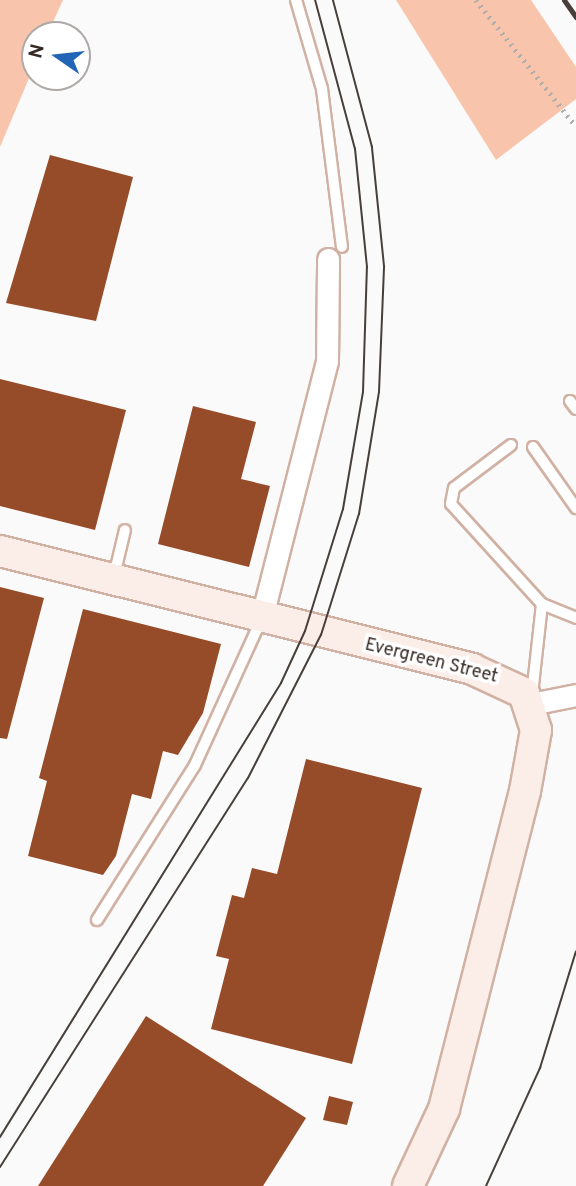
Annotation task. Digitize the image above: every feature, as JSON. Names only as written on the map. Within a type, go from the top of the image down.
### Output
[{"type":"street","points":[[261,620],[327,362],[335,253]]},
{"type":"street","name":"Evergreen Street","points":[[0,551],[261,620],[499,677],[531,704]]},
{"type":"street","points":[[408,1186],[435,1135],[457,1062],[530,767],[536,730],[531,704],[576,695]]},
{"type":"lane","points":[[296,0],[322,89],[335,253]]},
{"type":"lane","points":[[510,446],[454,488],[451,504],[542,604],[576,618]]},
{"type":"lane","points":[[533,446],[576,508]]},
{"type":"lane","points":[[113,579],[125,530]]},
{"type":"lane","points":[[531,704],[542,604]]},
{"type":"lane","points":[[97,920],[195,765],[261,620]]},
{"type":"path","points":[[476,0],[576,126]]},
{"type":"shaded area","points":[[0,0],[63,0],[53,21],[21,21],[21,91],[24,91],[0,147]]},
{"type":"shaded area","points":[[396,0],[531,0],[576,67],[576,99],[496,160]]},
{"type":"building","points":[[50,155],[133,177],[96,321],[6,303]]},
{"type":"building","points":[[0,379],[126,410],[95,530],[0,506]]},
{"type":"building","points":[[193,406],[256,422],[241,479],[270,486],[249,567],[158,544]]},
{"type":"building","points":[[0,587],[44,598],[7,739],[0,738]]},
{"type":"building","points":[[83,609],[221,644],[203,713],[178,755],[163,751],[151,799],[132,794],[116,856],[103,875],[28,856],[47,781],[39,778]]},
{"type":"building","points":[[306,759],[422,788],[352,1064],[211,1029],[229,959],[216,956],[232,895],[244,898],[252,868],[277,874]]},
{"type":"building","points":[[146,1016],[306,1118],[263,1186],[38,1186]]},
{"type":"building","points":[[329,1096],[353,1102],[347,1125],[323,1120]]},
{"type":"tram line","points":[[0,1137],[281,683],[305,631],[343,509],[363,392],[367,267],[355,149],[315,0]]},
{"type":"tram line","points":[[0,1167],[248,778],[321,635],[359,514],[379,392],[384,266],[372,147],[333,0]]},
{"type":"tram line","points":[[486,1186],[540,1068],[576,951]]},
{"type":"railway","points":[[564,0],[576,17]]}]
